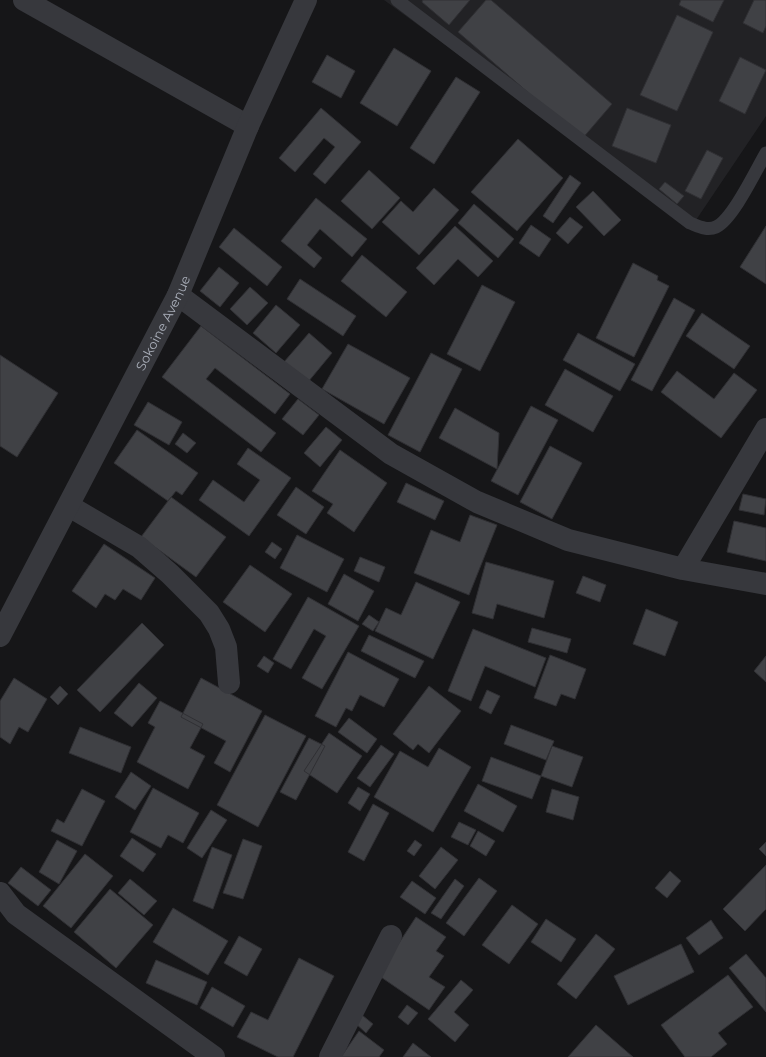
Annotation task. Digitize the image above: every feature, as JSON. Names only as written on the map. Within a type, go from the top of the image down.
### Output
[{"type":"street","points":[[24,0],[248,126]]},
{"type":"street","name":"Sokoine Avenue","points":[[0,636],[178,295],[248,126],[306,0]]},
{"type":"street","points":[[178,295],[391,454],[477,502],[568,540],[683,569],[766,584]]},
{"type":"street","points":[[683,569],[766,429]]},
{"type":"street","points":[[69,506],[139,548],[170,574],[209,613],[219,629],[226,647],[229,683]]},
{"type":"street","points":[[0,893],[16,914],[214,1057]]},
{"type":"street","points":[[330,1057],[391,936]]},
{"type":"lane","points":[[397,0],[690,223],[701,228],[715,227],[726,220],[766,153]]},
{"type":"shaded area","points":[[384,0],[766,0],[766,116],[690,229],[584,147]]},
{"type":"building","points":[[423,0],[470,0],[449,25],[422,2]]},
{"type":"building","points":[[486,0],[491,0],[612,104],[582,139],[458,32]]},
{"type":"building","points":[[681,0],[724,0],[713,22],[679,5]]},
{"type":"building","points":[[754,0],[766,0],[766,26],[763,33],[743,23]]},
{"type":"building","points":[[677,15],[713,32],[677,111],[640,95]]},
{"type":"building","points":[[394,48],[431,71],[397,126],[360,103]]},
{"type":"building","points":[[327,55],[355,71],[341,98],[312,82]]},
{"type":"building","points":[[740,57],[766,70],[745,114],[719,101]]},
{"type":"building","points":[[456,77],[480,92],[434,164],[410,148]]},
{"type":"building","points":[[321,108],[361,142],[325,184],[313,174],[335,147],[324,138],[295,172],[279,158]]},
{"type":"building","points":[[627,108],[671,125],[656,163],[612,146]]},
{"type":"building","points":[[518,139],[563,178],[517,231],[471,192]]},
{"type":"building","points":[[707,150],[723,158],[701,199],[685,191]]},
{"type":"building","points":[[369,170],[400,198],[372,229],[341,201]]},
{"type":"building","points":[[570,175],[581,183],[553,223],[543,216]]},
{"type":"building","points":[[665,182],[684,196],[677,204],[659,189]]},
{"type":"building","points":[[434,188],[459,210],[419,255],[382,222],[401,201],[413,212]]},
{"type":"building","points":[[593,191],[621,220],[604,236],[576,207]]},
{"type":"building","points":[[316,198],[367,239],[352,257],[320,229],[307,245],[322,258],[314,268],[281,241]]},
{"type":"building","points":[[474,204],[514,239],[498,258],[458,223]]},
{"type":"building","points":[[570,217],[583,227],[568,244],[556,233]]},
{"type":"building","points":[[531,225],[551,239],[539,257],[519,243]]},
{"type":"building","points":[[455,226],[493,261],[478,277],[458,259],[434,285],[416,268]]},
{"type":"building","points":[[766,226],[766,284],[740,267]]},
{"type":"building","points":[[234,228],[282,267],[267,286],[219,247]]},
{"type":"building","points":[[362,255],[407,292],[386,317],[341,281]]},
{"type":"building","points":[[633,263],[658,276],[657,280],[669,286],[634,357],[596,338]]},
{"type":"building","points":[[219,267],[239,283],[220,307],[200,291]]},
{"type":"building","points":[[300,279],[356,316],[343,336],[287,299]]},
{"type":"building","points":[[482,285],[515,302],[480,371],[447,354]]},
{"type":"building","points":[[250,287],[268,303],[247,325],[230,309]]},
{"type":"building","points":[[674,298],[695,310],[652,391],[631,380]]},
{"type":"building","points":[[276,305],[300,325],[276,353],[253,333]]},
{"type":"building","points":[[702,313],[750,346],[734,369],[686,336]]},
{"type":"building","points":[[201,326],[290,394],[275,414],[215,368],[206,379],[276,433],[261,452],[162,377]]},
{"type":"building","points":[[309,333],[332,353],[308,382],[284,362]]},
{"type":"building","points":[[578,333],[635,364],[620,391],[563,360]]},
{"type":"building","points":[[348,344],[410,378],[384,424],[322,389]]},
{"type":"building","points":[[431,353],[462,369],[420,452],[388,435]]},
{"type":"building","points":[[0,355],[58,393],[17,457],[0,446]]},
{"type":"building","points":[[565,369],[613,396],[593,432],[545,405]]},
{"type":"building","points":[[677,371],[714,399],[734,373],[757,390],[721,438],[661,392]]},
{"type":"building","points":[[298,399],[319,415],[303,435],[282,419]]},
{"type":"building","points":[[148,402],[182,422],[169,445],[134,425]]},
{"type":"building","points":[[531,406],[558,420],[518,495],[491,481]]},
{"type":"building","points":[[455,408],[499,433],[497,469],[439,438]]},
{"type":"building","points":[[326,427],[342,440],[320,467],[304,453]]},
{"type":"building","points":[[137,430],[198,473],[182,495],[176,491],[168,501],[114,463]]},
{"type":"building","points":[[183,433],[196,443],[187,453],[175,444]]},
{"type":"building","points":[[550,446],[582,463],[552,519],[520,502]]},
{"type":"building","points":[[248,448],[291,478],[249,536],[199,500],[213,480],[244,502],[260,480],[237,464]]},
{"type":"building","points":[[340,450],[387,483],[354,532],[327,513],[333,504],[312,491]]},
{"type":"building","points":[[406,483],[444,501],[435,520],[397,502]]},
{"type":"building","points":[[296,487],[324,507],[306,534],[277,515]]},
{"type":"building","points":[[743,494],[766,499],[764,515],[739,510]]},
{"type":"building","points":[[171,497],[226,537],[196,577],[141,537]]},
{"type":"building","points":[[470,515],[497,525],[469,595],[414,573],[431,530],[460,542]]},
{"type":"building","points":[[734,521],[766,528],[766,561],[727,552]]},
{"type":"building","points":[[297,535],[344,559],[327,592],[280,568]]},
{"type":"building","points":[[272,542],[282,549],[275,559],[265,552]]},
{"type":"building","points":[[104,544],[155,578],[141,600],[123,589],[115,600],[105,594],[96,608],[72,591]]},
{"type":"building","points":[[360,557],[385,567],[379,582],[354,571]]},
{"type":"building","points":[[486,562],[554,581],[544,618],[497,604],[493,619],[472,613]]},
{"type":"building","points":[[250,565],[292,594],[265,632],[223,602]]},
{"type":"building","points":[[344,574],[374,591],[358,621],[328,604]]},
{"type":"building","points":[[583,576],[606,585],[600,602],[576,593]]},
{"type":"building","points":[[416,582],[460,602],[433,659],[375,631],[386,608],[401,615]]},
{"type":"building","points":[[308,597],[359,626],[322,689],[302,678],[326,636],[314,629],[291,669],[273,659]]},
{"type":"building","points":[[646,609],[678,622],[665,656],[633,644]]},
{"type":"building","points":[[369,615],[379,622],[373,631],[362,624]]},
{"type":"building","points":[[142,623],[164,645],[100,712],[77,690]]},
{"type":"building","points":[[532,628],[571,639],[567,653],[528,642]]},
{"type":"building","points":[[473,629],[546,658],[535,687],[485,666],[471,701],[448,691]]},
{"type":"building","points":[[369,635],[424,661],[415,678],[361,651]]},
{"type":"building","points":[[348,652],[399,679],[384,707],[360,695],[352,711],[346,708],[336,727],[315,716]]},
{"type":"building","points":[[550,655],[586,669],[575,699],[561,694],[556,706],[534,698]]},
{"type":"building","points":[[264,656],[274,663],[268,673],[257,666]]},
{"type":"building","points":[[766,656],[766,682],[754,671]]},
{"type":"building","points":[[14,678],[47,699],[28,732],[19,727],[10,744],[0,737],[0,701]]},
{"type":"building","points":[[201,678],[262,711],[230,772],[214,763],[226,741],[181,717]]},
{"type":"building","points":[[139,683],[157,698],[132,727],[114,713]]},
{"type":"building","points":[[60,686],[68,694],[58,705],[50,697]]},
{"type":"building","points":[[429,686],[461,711],[429,753],[418,744],[413,750],[393,734]]},
{"type":"building","points":[[487,690],[500,696],[491,714],[479,708]]},
{"type":"building","points":[[160,701],[203,724],[190,748],[205,756],[188,789],[137,762],[155,727],[148,723]]},
{"type":"building","points":[[265,715],[306,736],[258,827],[217,805]]},
{"type":"building","points":[[349,718],[377,739],[367,753],[338,732]]},
{"type":"building","points":[[511,725],[554,741],[546,760],[504,744]]},
{"type":"building","points":[[80,727],[131,747],[121,773],[69,753]]},
{"type":"building","points":[[329,733],[362,756],[337,793],[304,771]]},
{"type":"building","points":[[309,738],[325,746],[296,800],[280,792]]},
{"type":"building","points":[[381,745],[394,754],[370,787],[357,778]]},
{"type":"building","points":[[552,746],[583,757],[572,787],[541,776]]},
{"type":"building","points":[[439,748],[471,767],[433,832],[374,797],[400,751],[428,767]]},
{"type":"building","points":[[491,757],[541,776],[532,799],[482,781]]},
{"type":"building","points":[[131,772],[151,786],[135,810],[115,797]]},
{"type":"building","points":[[478,784],[517,806],[503,832],[464,811]]},
{"type":"building","points":[[358,787],[370,794],[360,811],[348,803]]},
{"type":"building","points":[[153,788],[199,813],[183,843],[168,835],[161,848],[130,832]]},
{"type":"building","points":[[82,789],[105,801],[82,846],[51,831],[57,819],[64,823]]},
{"type":"building","points":[[552,789],[579,797],[573,820],[546,812]]},
{"type":"building","points":[[373,804],[389,813],[364,861],[348,852]]},
{"type":"building","points":[[211,810],[227,820],[202,858],[187,848]]},
{"type":"building","points":[[459,822],[476,830],[468,845],[451,837]]},
{"type":"building","points":[[478,831],[495,841],[486,856],[470,846]]},
{"type":"building","points":[[132,838],[156,854],[143,872],[120,856]]},
{"type":"building","points":[[243,839],[262,846],[243,899],[223,893]]},
{"type":"building","points":[[57,840],[77,851],[59,884],[39,872]]},
{"type":"building","points":[[415,840],[422,845],[414,856],[407,851]]},
{"type":"building","points":[[766,842],[766,856],[759,849]]},
{"type":"building","points":[[212,847],[232,855],[213,909],[193,901]]},
{"type":"building","points":[[441,847],[458,860],[435,889],[419,876]]},
{"type":"building","points":[[85,854],[113,876],[71,928],[43,906]]},
{"type":"building","points":[[766,865],[766,909],[745,931],[723,909]]},
{"type":"building","points":[[21,867],[51,890],[38,906],[8,883]]},
{"type":"building","points":[[670,871],[681,881],[667,898],[655,888]]},
{"type":"building","points":[[479,878],[497,891],[464,936],[446,923]]},
{"type":"building","points":[[130,879],[157,901],[144,915],[118,893]]},
{"type":"building","points":[[455,879],[464,886],[441,919],[431,913]]},
{"type":"building","points":[[412,881],[436,898],[425,914],[400,897]]},
{"type":"building","points":[[110,889],[153,925],[116,968],[74,932]]},
{"type":"building","points":[[512,905],[538,924],[509,964],[482,945]]},
{"type":"building","points":[[173,908],[228,941],[208,975],[153,942]]},
{"type":"building","points":[[416,917],[446,937],[436,951],[444,956],[429,977],[445,987],[429,1010],[378,975]]},
{"type":"building","points":[[546,919],[576,939],[561,962],[531,942]]},
{"type":"building","points":[[711,920],[723,938],[699,955],[686,938]]},
{"type":"building","points":[[596,934],[615,949],[576,999],[557,984]]},
{"type":"building","points":[[239,936],[262,949],[247,976],[224,963]]},
{"type":"building","points":[[681,944],[694,972],[628,1005],[614,976]]},
{"type":"building","points":[[746,954],[766,978],[766,1012],[729,968]]},
{"type":"building","points":[[299,958],[334,976],[293,1057],[278,1057],[237,1037],[251,1012],[268,1020]]},
{"type":"building","points":[[156,960],[207,982],[197,1005],[146,983]]},
{"type":"building","points":[[728,975],[753,1007],[718,1033],[727,1044],[711,1057],[685,1057],[661,1025]]},
{"type":"building","points":[[461,980],[473,990],[454,1012],[469,1025],[455,1042],[428,1019]]},
{"type":"building","points":[[212,987],[245,1006],[233,1027],[200,1008]]},
{"type":"building","points":[[407,1005],[418,1013],[408,1025],[398,1017]]},
{"type":"building","points":[[362,1015],[373,1024],[366,1033],[355,1023]]},
{"type":"building","points":[[596,1025],[633,1057],[568,1057]]},
{"type":"building","points":[[359,1031],[384,1050],[379,1057],[341,1057]]},
{"type":"building","points":[[413,1043],[431,1057],[403,1057]]}]
